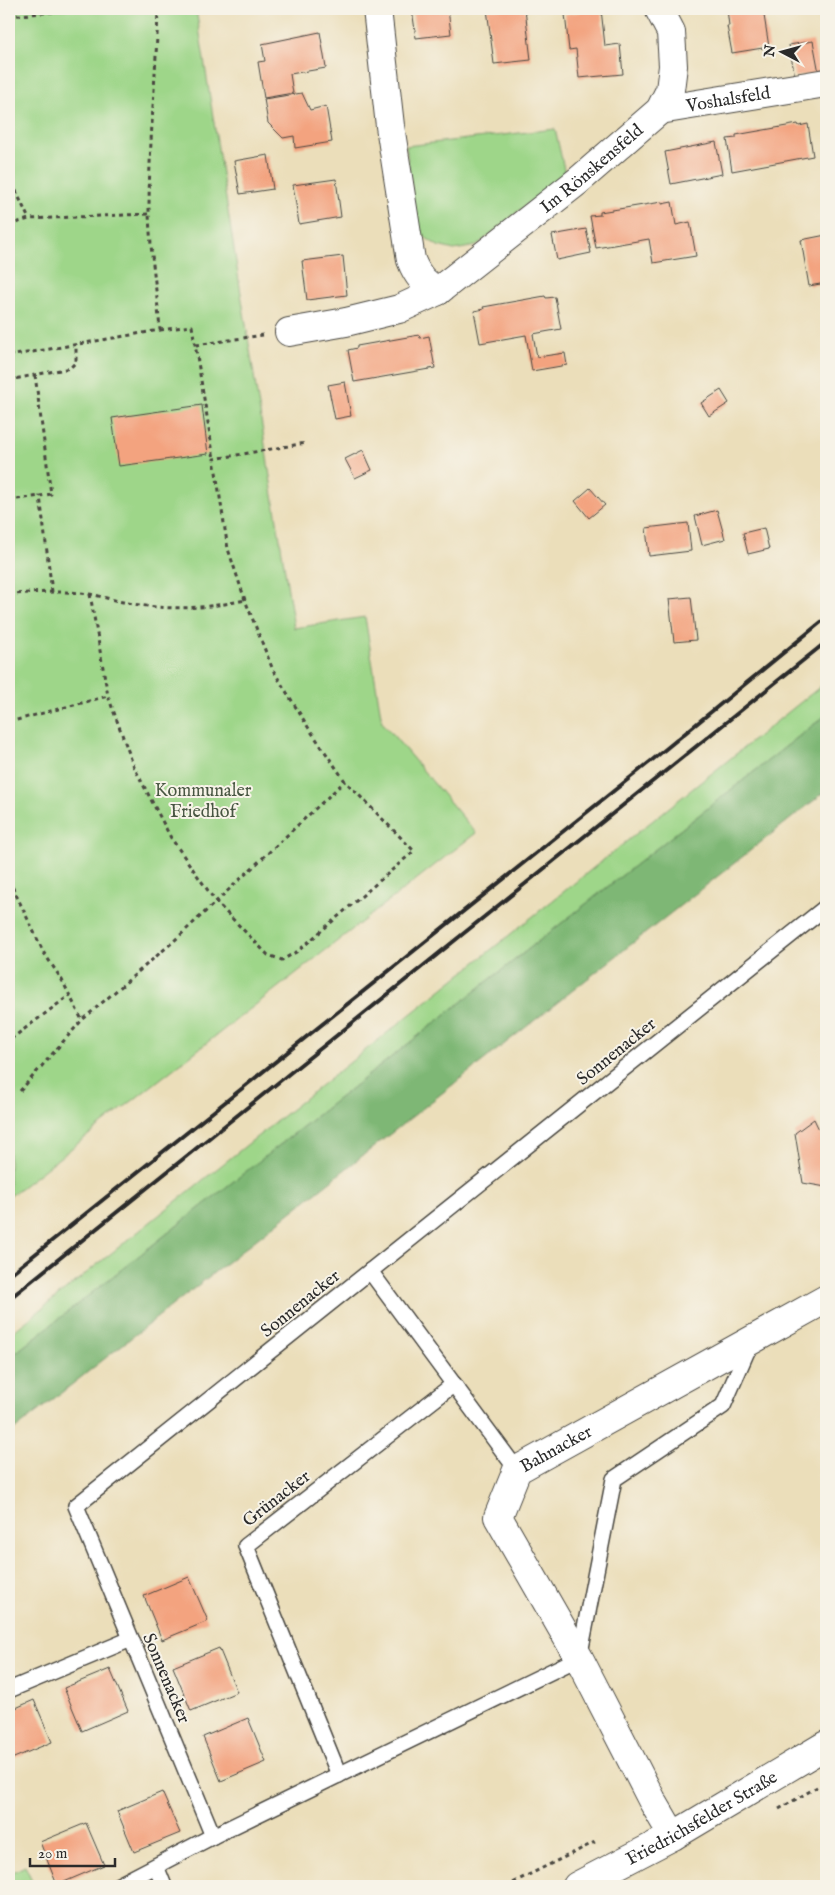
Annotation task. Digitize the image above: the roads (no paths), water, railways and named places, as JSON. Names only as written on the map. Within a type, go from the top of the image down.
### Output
[{"type":"street","points":[[378,9],[390,126],[411,260],[417,274],[426,285],[438,291]]},
{"type":"street","name":"Im Rönskensfeld","points":[[289,332],[399,310],[438,291],[578,180],[660,110],[670,90],[673,66],[670,32],[659,9]]},
{"type":"street","name":"Voshalsfeld","points":[[660,110],[826,83]]},
{"type":"street","name":"Bahnacker","points":[[673,1836],[652,1800],[580,1658],[498,1517],[518,1470],[826,1299]]},
{"type":"street","name":"Friedrichsfelder Straße","points":[[577,1886],[673,1836],[826,1745]]},
{"type":"lane","name":"Sonnenacker","points":[[213,1836],[76,1506],[826,907]]},
{"type":"lane","points":[[370,1271],[518,1470]]},
{"type":"lane","points":[[116,1886],[213,1836],[580,1658],[614,1479],[723,1406],[751,1341]]},
{"type":"lane","name":"Grünacker","points":[[339,1775],[246,1546],[454,1384]]},
{"type":"lane","points":[[9,1690],[131,1639]]},
{"type":"lane","points":[[156,1866],[164,1886]]},
{"type":"railway","points":[[9,1275],[651,761],[826,618]]},
{"type":"railway","points":[[9,1299],[826,642]]},
{"type":"park label","name":"Kommunaler Friedhof","points":[[203,800]]}]
